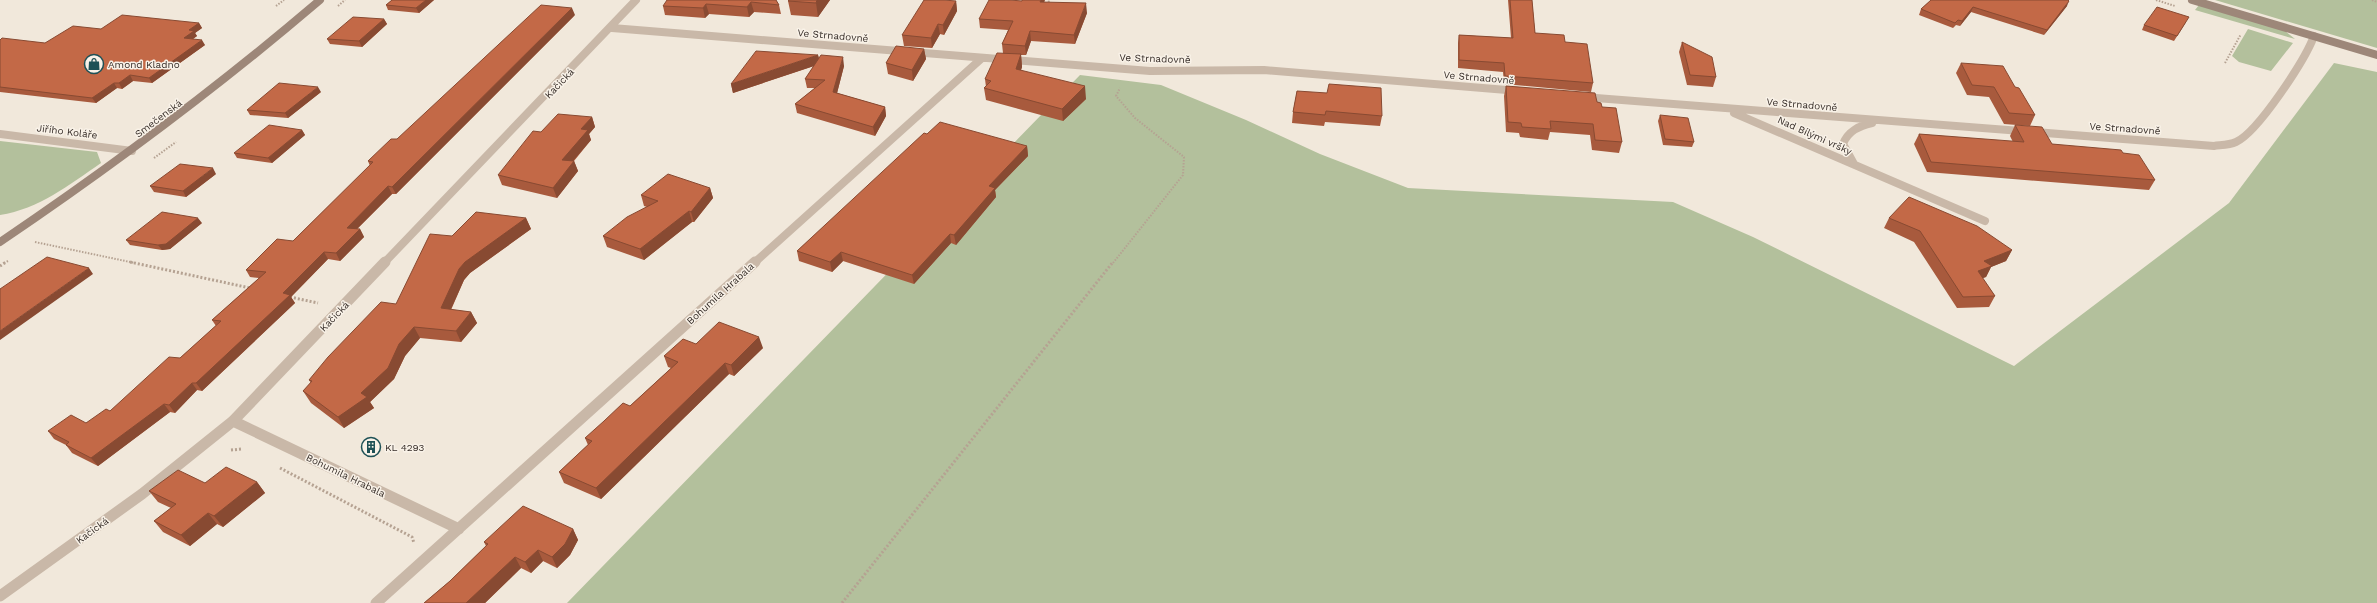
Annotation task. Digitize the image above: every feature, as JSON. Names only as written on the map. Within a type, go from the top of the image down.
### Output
[{"type":"street","name":"Smečenská","points":[[0,242],[132,151],[236,71],[320,0]]},
{"type":"street","name":"Kačická","points":[[0,596],[142,494],[233,421],[612,28],[636,0]]},
{"type":"street","points":[[2192,0],[2377,55]]},
{"type":"street","name":"Ve Strnadovně","points":[[612,28],[1150,71],[1264,70],[1528,92]]},
{"type":"street","name":"Ve Strnadovně","points":[[1574,96],[2186,144],[2227,144],[2244,138],[2254,128],[2310,46],[2314,36]]},
{"type":"street","name":"Bohumila Hrabala","points":[[376,603],[982,58]]},
{"type":"street","name":"Nad Bílými vršky","points":[[1722,108],[1985,221]]},
{"type":"street","name":"Nad Bílými vršky","points":[[1854,164],[1843,144],[1846,136],[1864,124],[1882,121]]},
{"type":"street","name":"Jiřího Koláře","points":[[0,134],[132,151]]},
{"type":"street","name":"Bohumila Hrabala","points":[[233,421],[458,529]]},
{"type":"path","points":[[276,6],[284,0]]},
{"type":"path","points":[[1047,7],[1049,0]]},
{"type":"path","points":[[2372,0],[2377,2]]},
{"type":"path","points":[[2225,63],[2242,33]]},
{"type":"path","points":[[842,603],[1183,175],[1184,157],[1177,148],[1140,123],[1116,96],[1120,89],[1150,71]]},
{"type":"path","points":[[35,242],[252,289]]},
{"type":"path","points":[[284,295],[322,304]]},
{"type":"path","points":[[224,452],[244,449]]},
{"type":"path","points":[[279,467],[412,537],[413,549]]},
{"type":"green space","points":[[2215,0],[2377,0],[2377,48]]},
{"type":"green space","points":[[2199,5],[2285,31],[2295,39],[2195,10]]},
{"type":"green space","points":[[2248,29],[2293,43],[2271,71],[2239,62],[2232,56]]},
{"type":"green space","points":[[2334,63],[2377,72],[2377,603],[567,603],[1080,75],[1161,85],[1246,120],[1320,154],[1408,188],[1673,202],[1753,237],[2014,366],[2229,203]]},
{"type":"green space","points":[[0,141],[97,152],[101,163],[65,188],[41,202],[14,212],[0,215]]},
{"type":"building","points":[[392,0],[426,0],[416,8],[386,5]]},
{"type":"building","points":[[667,0],[776,0],[779,5],[751,2],[747,7],[706,4],[703,8],[663,6]]},
{"type":"building","points":[[817,0],[816,3],[788,1]]},
{"type":"building","points":[[924,0],[956,1],[943,25],[938,24],[931,38],[902,35]]},
{"type":"building","points":[[989,0],[1041,0],[1040,2],[1086,3],[1074,35],[1030,31],[1025,46],[1002,44],[1013,21],[979,19]]},
{"type":"building","points":[[1510,0],[1532,0],[1535,33],[1564,35],[1565,42],[1587,44],[1593,83],[1505,76],[1504,63],[1459,60],[1459,35],[1513,38]]},
{"type":"building","points":[[1931,0],[2069,1],[2047,30],[1973,7],[1962,21],[1958,20],[1955,23],[1921,9]]},
{"type":"building","points":[[541,5],[572,8],[392,187],[388,186],[347,228],[360,229],[336,253],[324,252],[283,293],[290,295],[196,383],[192,383],[169,405],[164,404],[91,458],[66,445],[69,442],[48,431],[71,415],[86,423],[106,409],[110,411],[169,357],[180,358],[221,321],[212,320],[266,272],[246,270],[277,239],[293,241],[373,162],[368,161],[391,139],[397,139]]},
{"type":"building","points":[[2157,7],[2189,17],[2177,36],[2144,25]]},
{"type":"building","name":"Amond Kladno","points":[[122,15],[199,23],[189,30],[194,31],[184,38],[202,40],[149,78],[130,75],[119,83],[114,83],[92,98],[0,87],[0,40],[2,38],[45,43],[73,26],[101,29]]},
{"type":"building","points":[[353,17],[384,19],[359,41],[327,39]]},
{"type":"building","points":[[1682,42],[1712,57],[1716,77],[1690,75]]},
{"type":"building","points":[[896,46],[924,49],[912,70],[886,63]]},
{"type":"building","points":[[756,51],[818,55],[731,84]]},
{"type":"building","points":[[997,53],[1021,54],[1016,69],[1085,86],[1062,109],[984,88],[991,81],[985,79]]},
{"type":"building","points":[[821,55],[843,57],[833,92],[885,107],[873,127],[795,104],[825,80],[805,79]]},
{"type":"building","points":[[1961,63],[2003,66],[2015,87],[2019,88],[2035,115],[2009,113],[1994,87],[1972,85]]},
{"type":"building","points":[[279,83],[318,87],[285,113],[247,110]]},
{"type":"building","points":[[1329,84],[1381,88],[1382,116],[1326,111],[1325,115],[1293,112],[1297,91],[1327,93]]},
{"type":"building","points":[[1506,86],[1595,93],[1597,102],[1601,103],[1602,107],[1616,108],[1622,142],[1595,140],[1593,124],[1550,121],[1551,129],[1522,127],[1521,123],[1508,122]]},
{"type":"building","points":[[558,114],[592,117],[581,129],[588,130],[562,160],[574,161],[553,188],[498,175],[533,131],[541,132]]},
{"type":"building","points":[[1660,115],[1688,118],[1694,142],[1665,139]]},
{"type":"building","points":[[940,122],[1027,146],[989,186],[995,188],[954,235],[950,234],[912,275],[841,252],[830,262],[797,251],[924,133],[927,134]]},
{"type":"building","points":[[269,125],[302,130],[268,158],[234,153]]},
{"type":"building","points":[[2015,125],[2042,127],[2052,144],[2121,150],[2123,153],[2139,155],[2155,180],[1931,162],[1919,134],[2024,142]]},
{"type":"building","points":[[180,164],[213,168],[183,191],[150,186]]},
{"type":"building","points":[[668,174],[710,188],[691,212],[689,211],[640,249],[603,236],[627,217],[658,201],[641,195]]},
{"type":"building","points":[[1909,197],[1977,226],[2012,250],[1984,261],[1992,266],[1978,271],[1995,296],[1963,297],[1920,231],[1889,218]]},
{"type":"building","points":[[162,212],[198,218],[166,244],[158,245],[126,240]]},
{"type":"building","points":[[476,212],[526,218],[465,262],[459,269],[441,308],[471,312],[456,331],[414,327],[399,344],[388,368],[361,393],[367,397],[338,417],[303,391],[312,381],[309,380],[328,357],[381,302],[396,304],[430,234],[452,236]]},
{"type":"building","points":[[47,257],[89,268],[0,331],[0,289]]},
{"type":"building","points":[[719,322],[759,337],[731,365],[725,363],[596,488],[559,472],[592,441],[585,438],[623,403],[630,406],[678,362],[664,356],[683,339],[696,344]]},
{"type":"building","points":[[226,467],[257,482],[214,516],[208,513],[181,535],[154,521],[176,504],[149,491],[178,470],[205,483]]},
{"type":"building","points":[[523,506],[573,529],[565,544],[552,557],[538,550],[525,562],[515,557],[466,603],[424,603],[450,581],[488,544],[484,542]]},
{"type":"place","name":"Amond Kladno","points":[[94,64]]},
{"type":"place","name":"KL 4293","points":[[371,447]]}]
